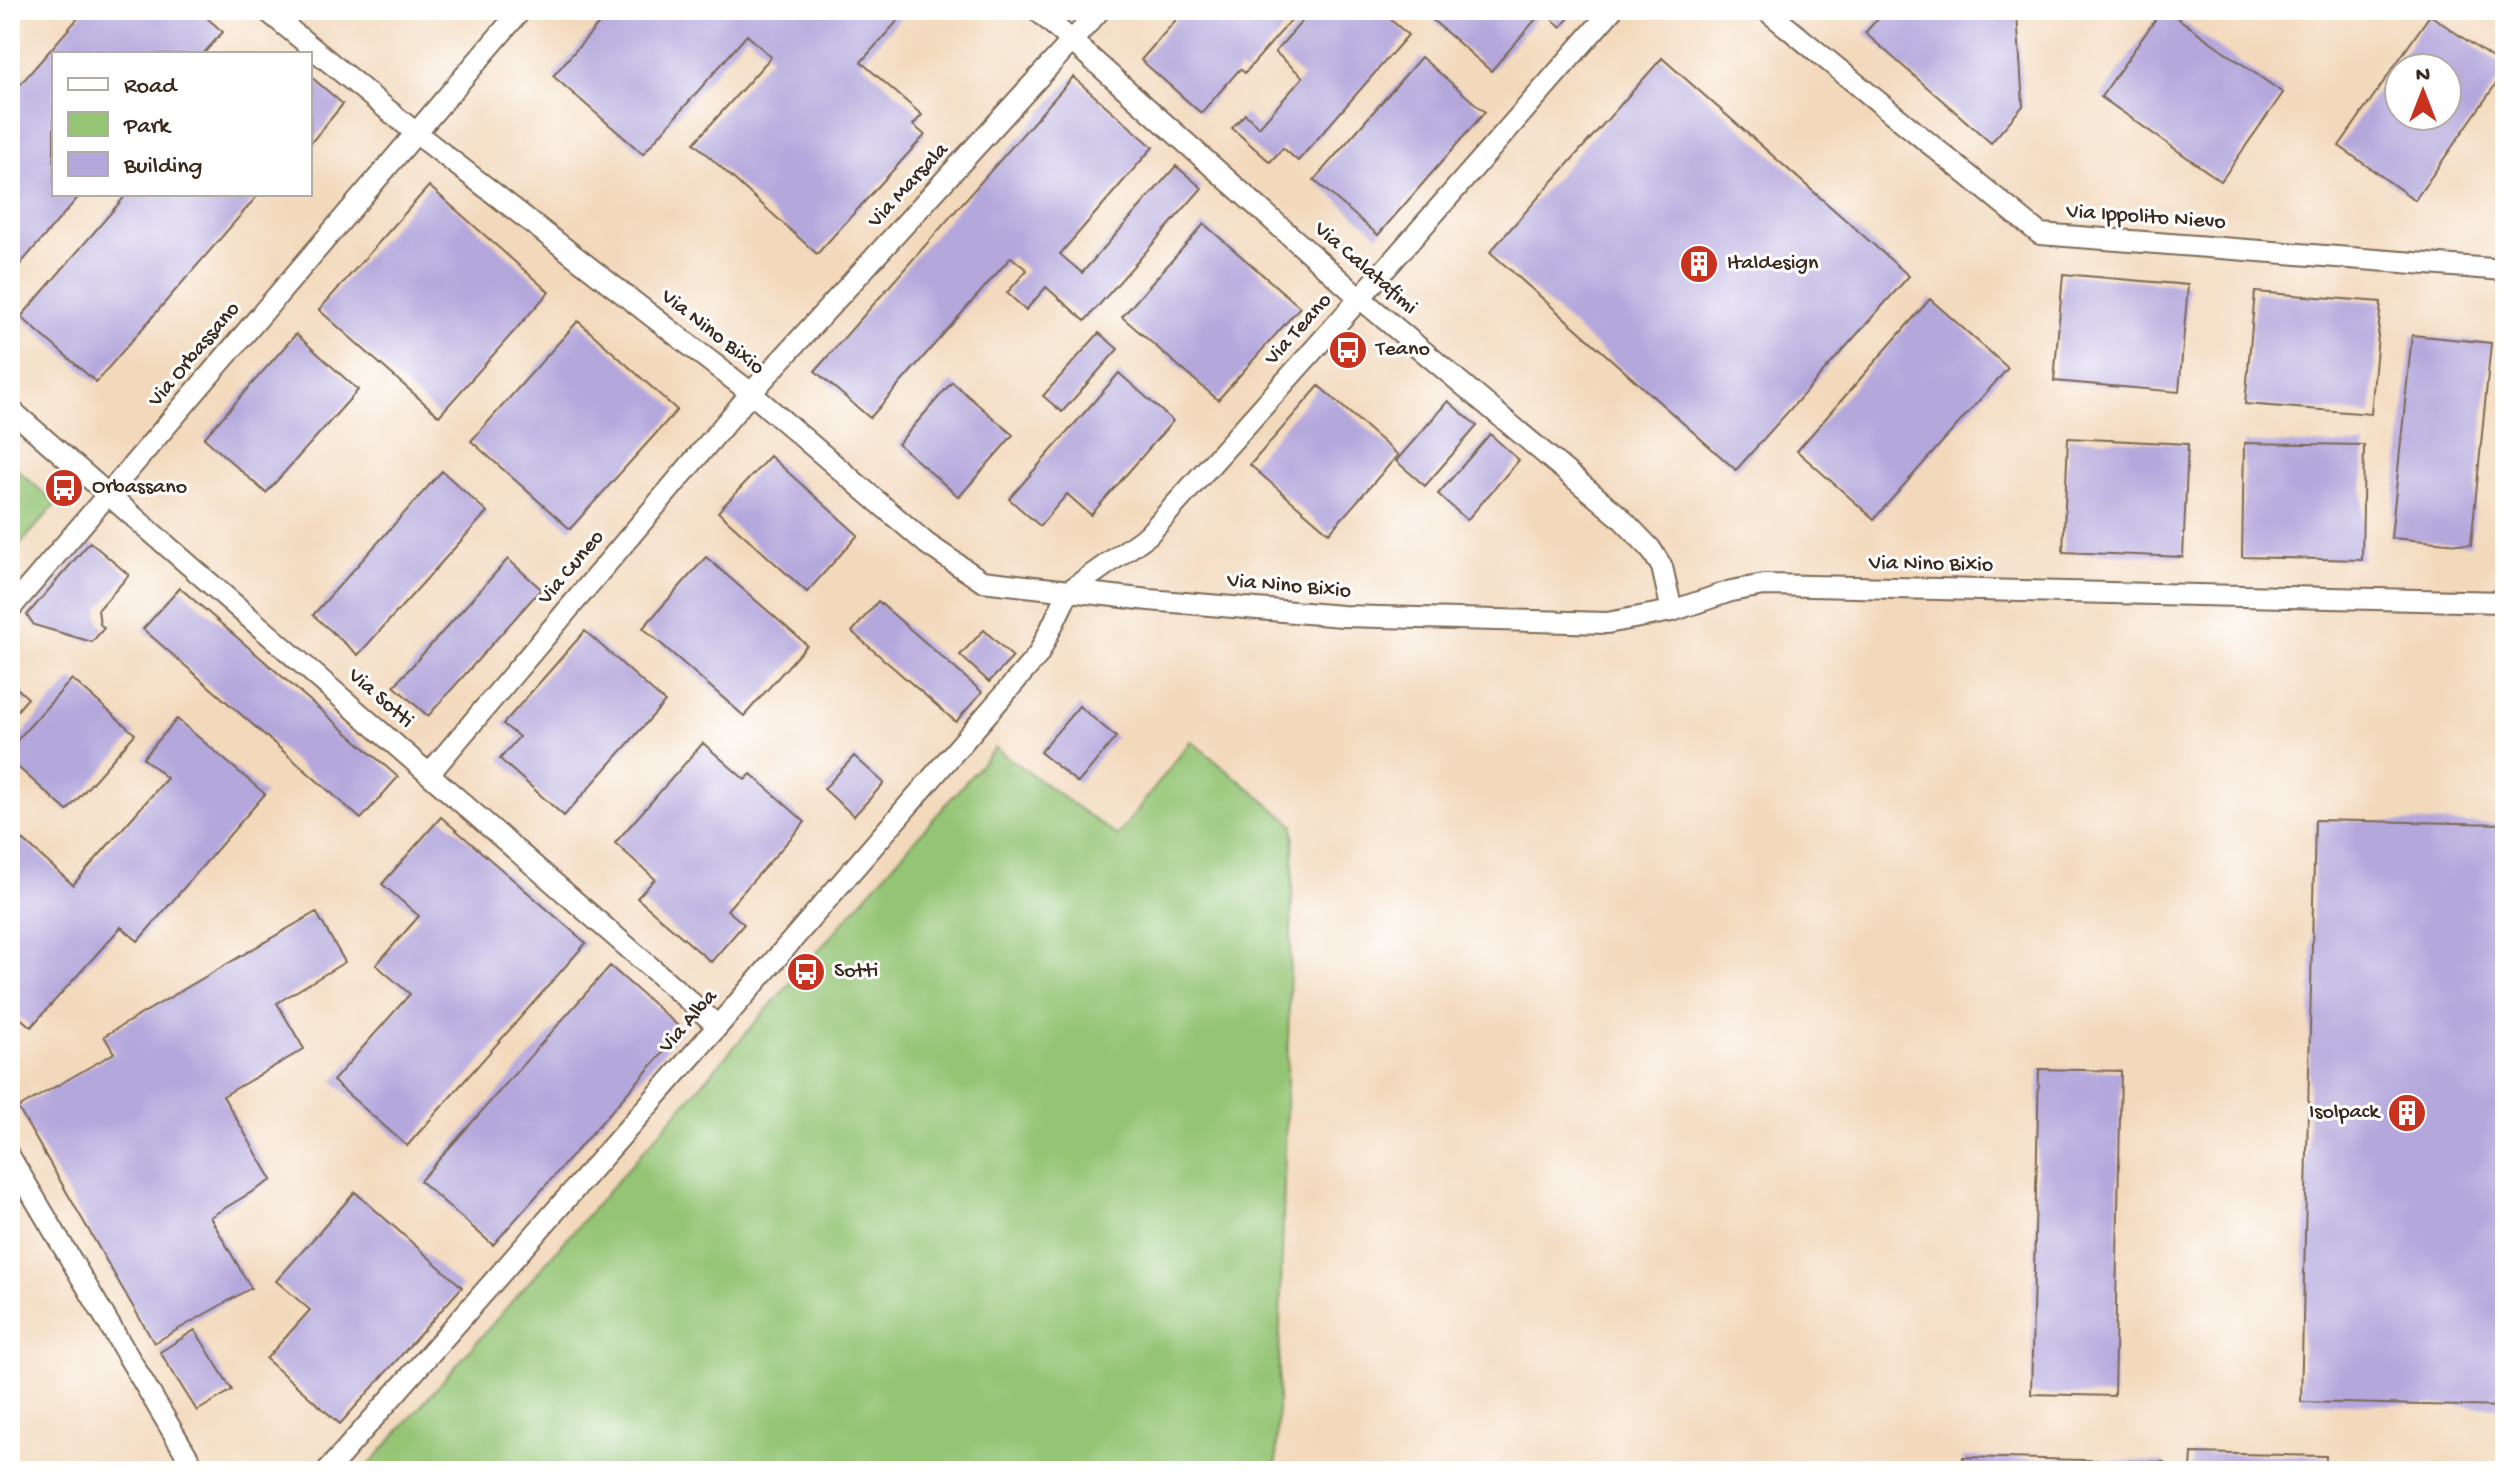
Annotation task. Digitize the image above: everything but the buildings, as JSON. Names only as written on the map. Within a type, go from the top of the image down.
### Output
[{"type":"street","name":"Via Nino Bixio","points":[[266,10],[416,133],[751,393],[927,544],[982,581],[1342,616],[1607,623],[1672,611],[1731,591],[1764,585],[2505,602]]},
{"type":"street","name":"Via Orbassano","points":[[10,609],[521,10]]},
{"type":"street","name":"Via Calatafimi","points":[[1037,10],[1360,298],[1620,517],[1650,548],[1662,567],[1672,611]]},
{"type":"street","name":"Via Marsala","points":[[751,393],[1100,10]]},
{"type":"street","name":"Via Teano","points":[[1069,591],[1148,535],[1612,10]]},
{"type":"street","name":"Via Ippolito Nievo","points":[[1766,10],[2040,234],[2505,270]]},
{"type":"street","name":"Via Cuneo","points":[[429,774],[751,393]]},
{"type":"street","name":"Via Sotti","points":[[10,409],[718,1026]]},
{"type":"street","name":"Via Alba","points":[[327,1471],[718,1026],[1038,655],[1069,591]]},
{"type":"street","points":[[10,1157],[196,1471]]},
{"type":"green space","points":[[10,463],[56,504],[10,556]]},
{"type":"green space","points":[[1191,741],[1294,825],[1276,1471],[364,1471],[995,748],[1117,836]]},
{"type":"place","name":"Italdesign","points":[[1699,264]]},
{"type":"place","name":"Teano","points":[[1348,350]]},
{"type":"place","name":"Orbassano","points":[[64,488]]},
{"type":"place","name":"Sotti","points":[[806,972]]},
{"type":"place","name":"Isolpack","points":[[2407,1113]]}]
